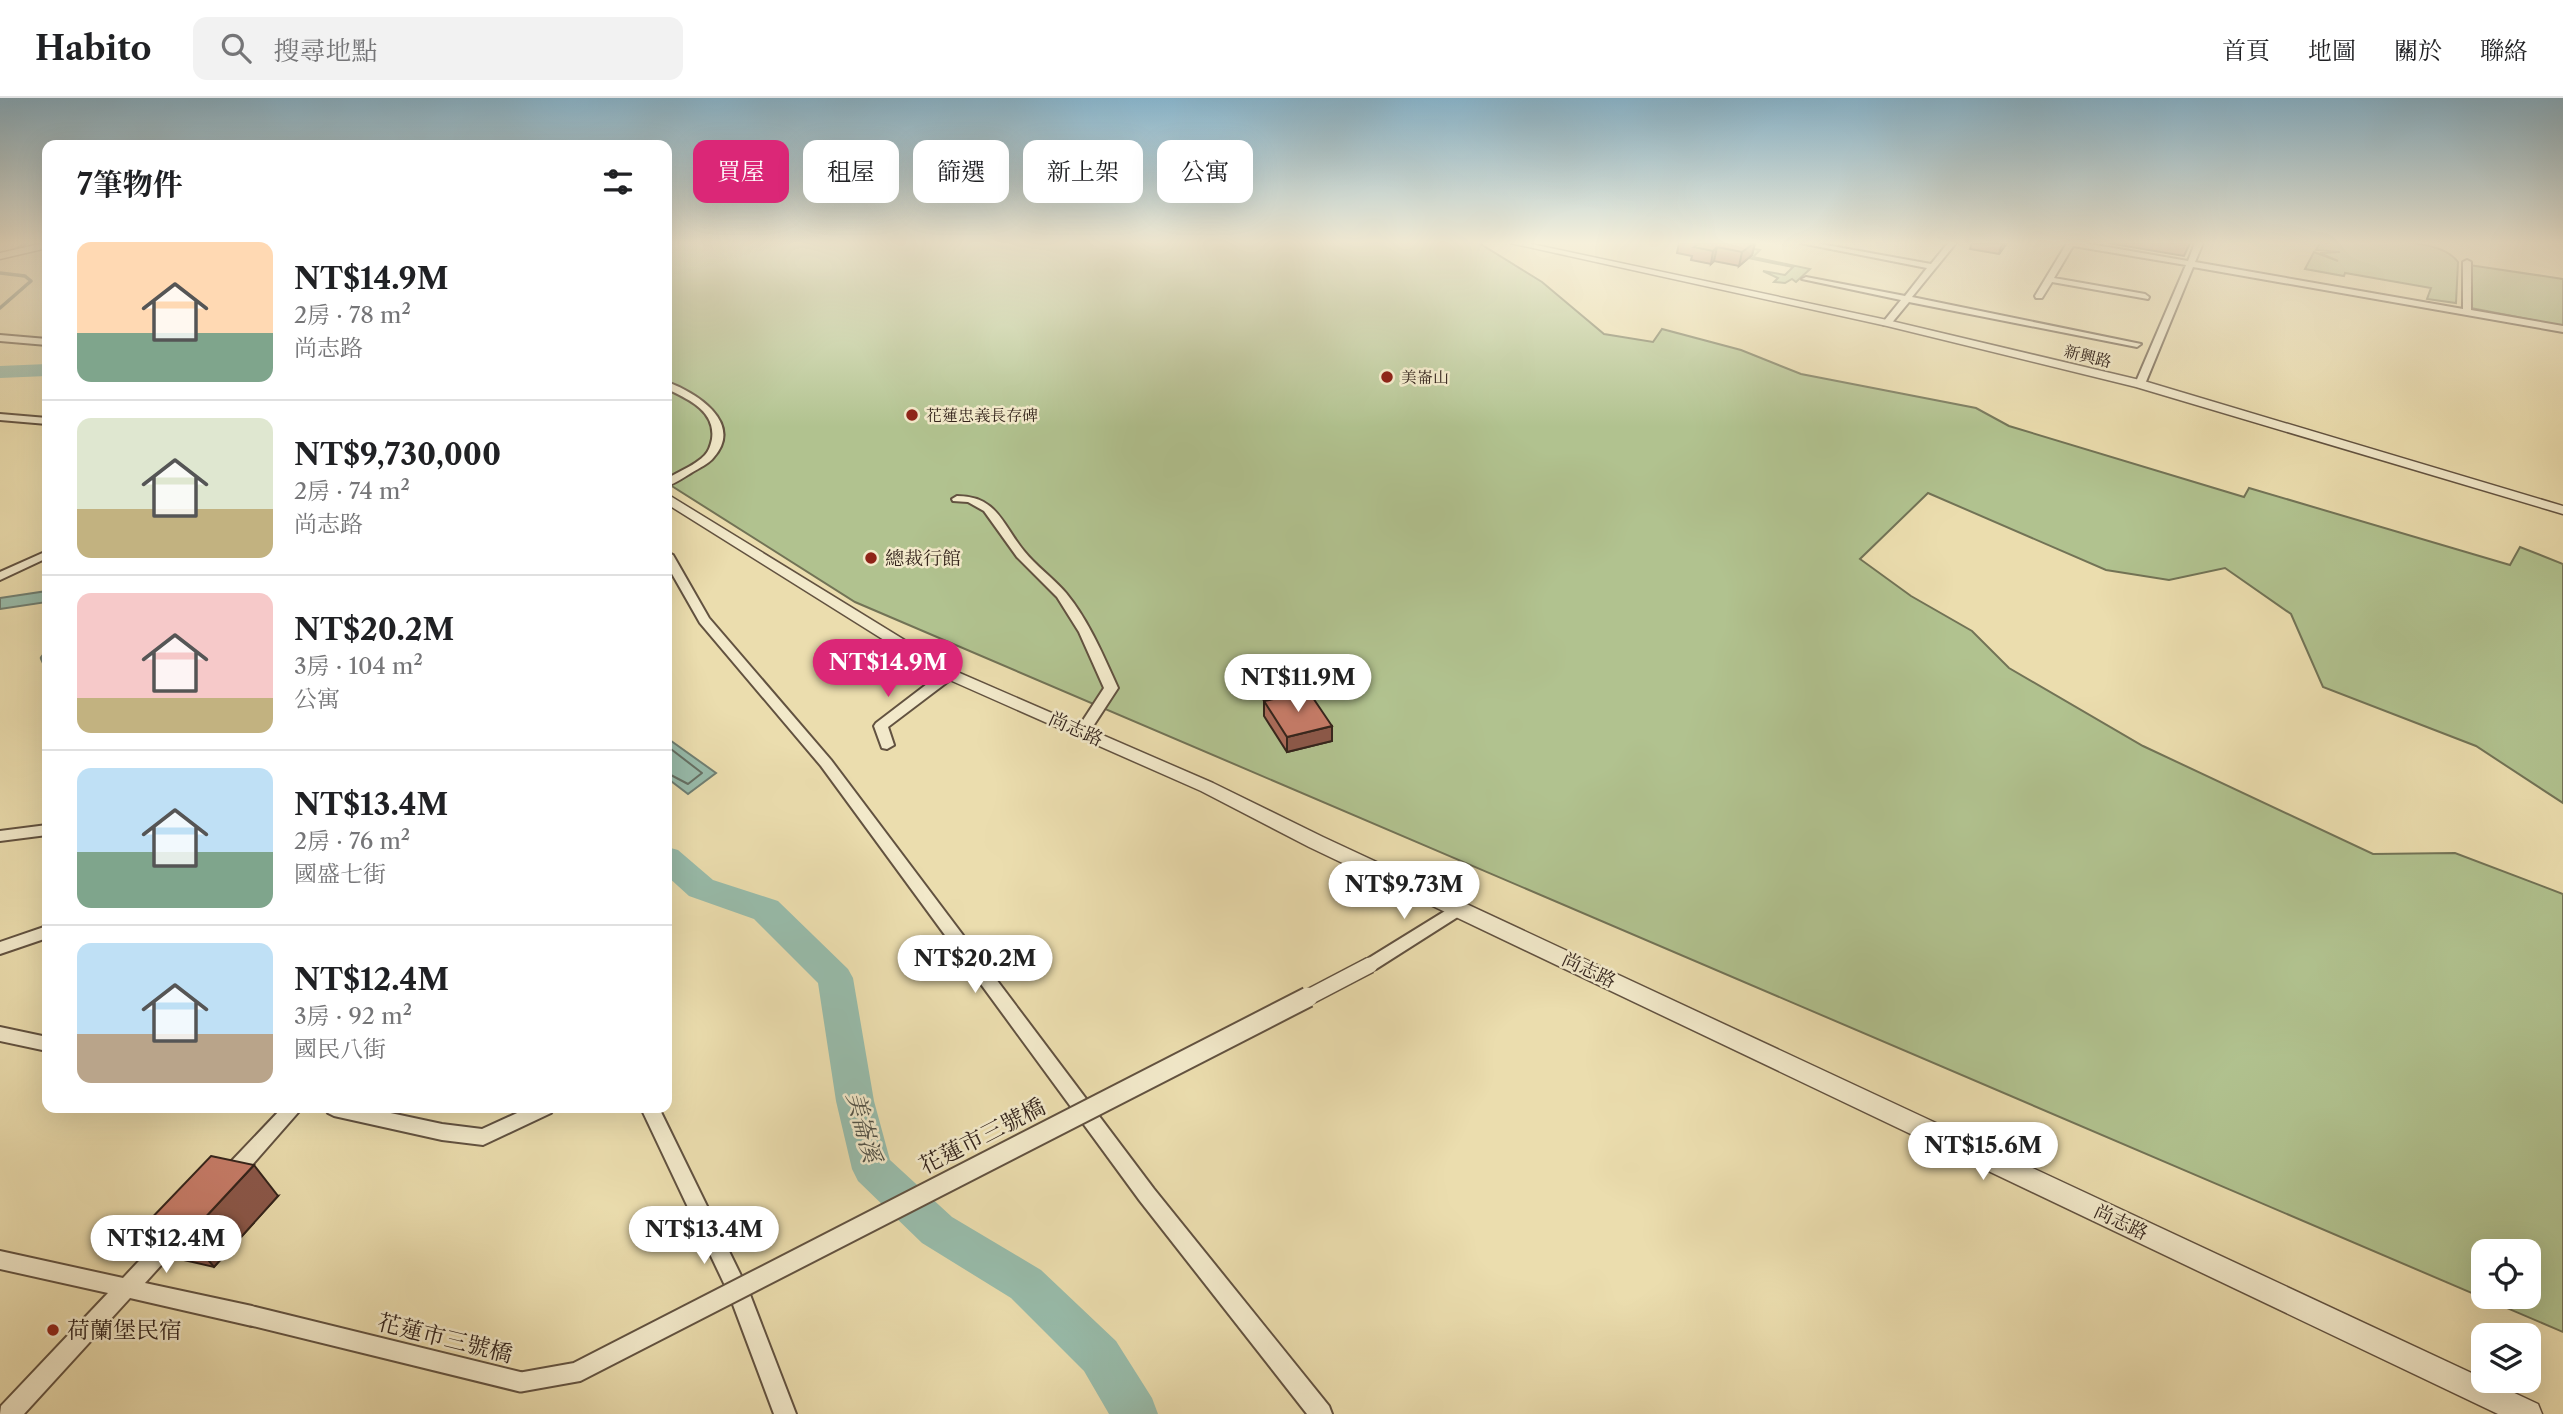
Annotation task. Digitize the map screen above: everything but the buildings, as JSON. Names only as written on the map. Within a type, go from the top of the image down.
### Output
[{"type":"street","name":"新興路","points":[[1801,304],[2140,384],[2563,510]]},
{"type":"street","points":[[1887,323],[1902,304]]},
{"type":"street","points":[[1935,304],[2137,344]]},
{"type":"street","points":[[2140,384],[2173,304]]},
{"type":"street","points":[[2418,304],[2563,329]]},
{"type":"street","points":[[2467,304],[2467,313]]},
{"type":"street","points":[[0,338],[42,342]]},
{"type":"street","points":[[672,388],[707,408],[713,416],[718,432],[714,453],[672,480]]},
{"type":"street","points":[[0,416],[42,420]]},
{"type":"street","points":[[957,499],[969,497],[979,500],[993,514],[1020,553],[1066,600],[1090,641],[1111,688],[1083,731]]},
{"type":"street","name":"尚志路","points":[[672,501],[949,674],[1206,787],[1458,909],[2528,1414]]},
{"type":"street","points":[[0,576],[42,556]]},
{"type":"street","points":[[672,564],[704,620],[826,763],[1147,1195],[1321,1414]]},
{"type":"street","points":[[887,746],[881,726],[949,674]]},
{"type":"street","points":[[0,836],[42,831]]},
{"type":"street","name":"花蓮市三號橋","points":[[0,1260],[252,1316],[521,1382],[577,1372],[1370,965],[1458,909]]},
{"type":"street","points":[[0,948],[42,934]]},
{"type":"street","points":[[0,1034],[42,1043]]},
{"type":"street","points":[[219,1188],[288,1113]]},
{"type":"street","points":[[356,1113],[442,1132],[483,1137],[534,1113]]},
{"type":"street","points":[[652,1113],[739,1292],[785,1414]]},
{"type":"street","points":[[9,1414],[191,1218]]},
{"type":"green space","points":[[672,304],[1569,304],[1604,334],[1653,342],[1662,329],[1741,350],[1801,374],[1976,408],[2009,426],[2244,497],[2249,488],[2510,565],[2520,547],[2563,564],[2563,803],[2476,746],[2323,687],[2291,614],[2225,568],[2169,580],[2106,570],[1928,493],[1860,559],[1911,596],[1972,631],[2009,668],[2143,746],[2373,854],[2455,853],[2563,894],[2563,1332],[2509,1309],[2541,1309],[2541,1239],[2471,1239],[2471,1293],[855,602],[672,486]]},
{"type":"green space","points":[[2471,304],[2563,304],[2563,326],[2471,308]]},
{"type":"water","points":[[42,592],[42,603],[0,609],[0,598]]},
{"type":"water","points":[[672,742],[716,773],[688,794],[672,782]]},
{"type":"waterway","points":[[0,308],[4,304]]},
{"type":"waterway","name":"美崙溪","points":[[0,372],[42,370]]},
{"type":"waterway","name":"美崙溪","points":[[672,862],[701,888],[766,910],[835,978],[855,1101],[872,1169],[937,1230],[1026,1284],[1100,1356],[1135,1414]]},
{"type":"place","name":"美崙山","points":[[1387,377]]},
{"type":"place","name":"花蓮忠義長存碑","points":[[912,415]]},
{"type":"place","name":"總裁行館","points":[[871,558]]},
{"type":"place","name":"荷蘭堡民宿","points":[[53,1330]]}]
